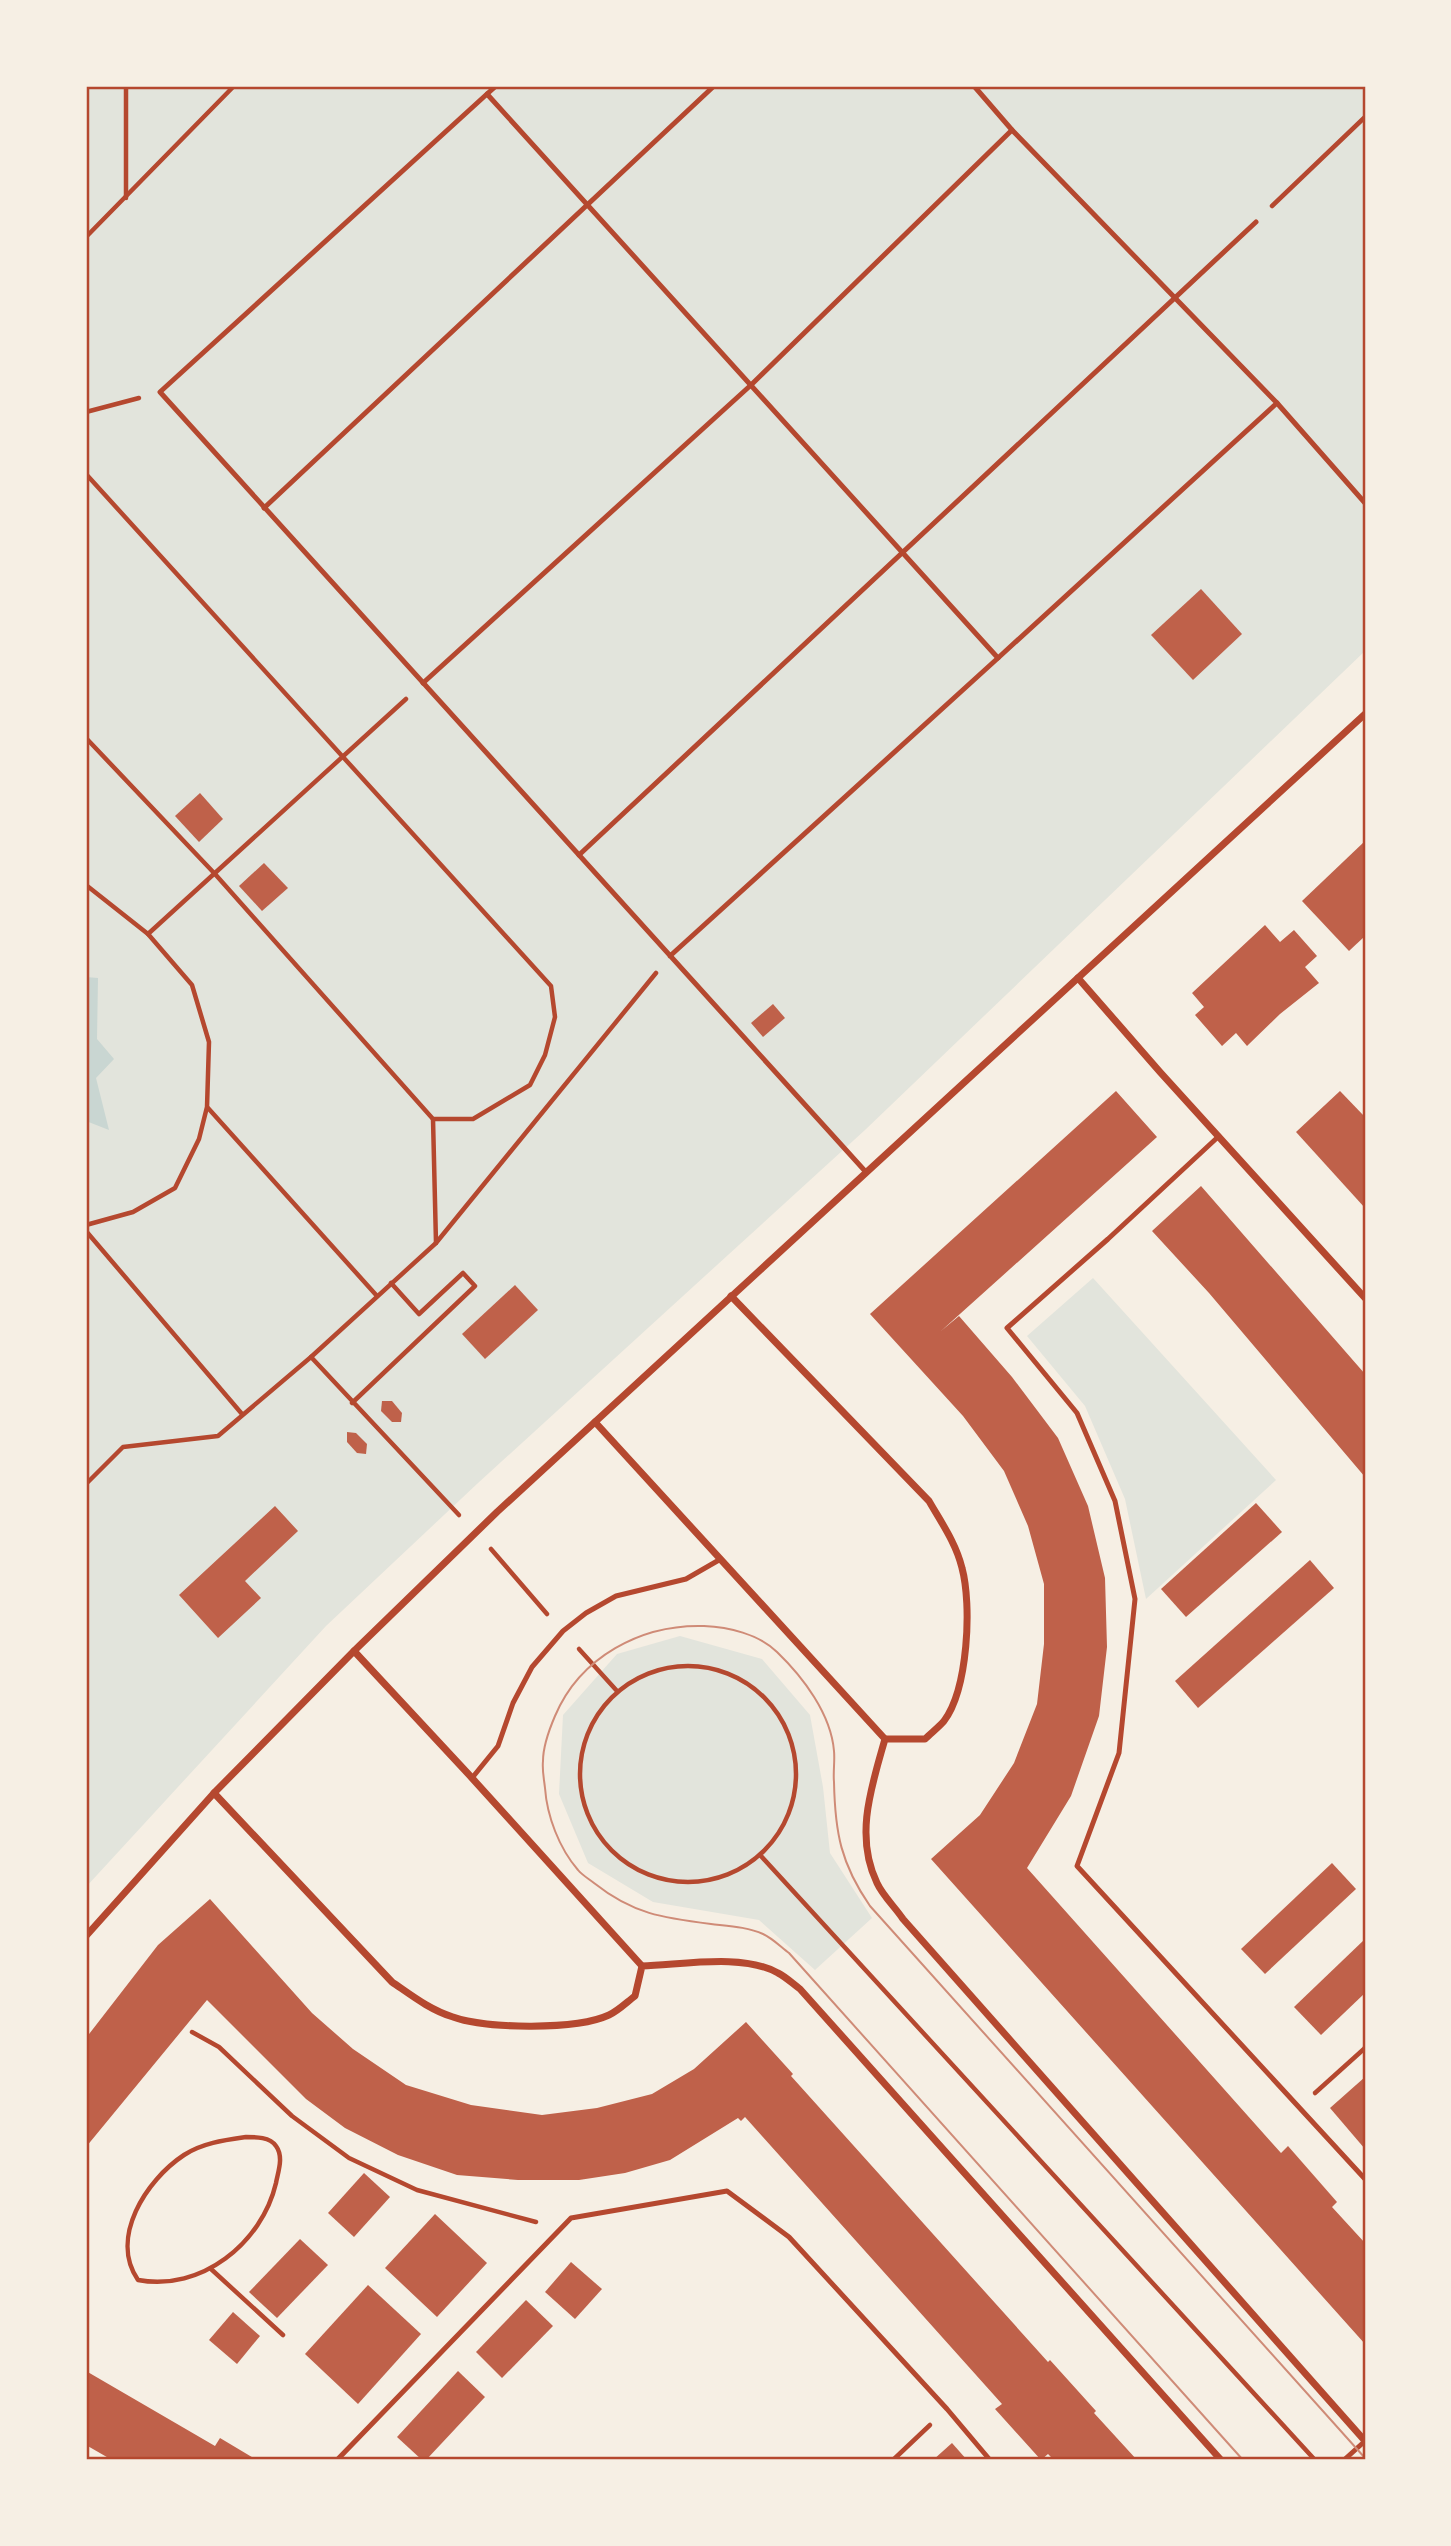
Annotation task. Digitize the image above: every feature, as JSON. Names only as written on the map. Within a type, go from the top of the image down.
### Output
[{"type":"street","points":[[86,1936],[214,1793],[476,1532],[865,1171],[1365,714]]},
{"type":"street","points":[[1078,978],[1365,1298]]},
{"type":"street","points":[[595,1422],[885,1739],[925,1739],[945,1720],[958,1690],[964,1664],[967,1633],[963,1569],[952,1540],[929,1501],[732,1296]]},
{"type":"street","points":[[354,1651],[642,1966]]},
{"type":"street","points":[[885,1739],[867,1802],[866,1839],[877,1883],[903,1919],[1365,2441]]},
{"type":"street","points":[[214,1793],[392,1982],[426,2005],[454,2018],[504,2025],[566,2025],[608,2016],[635,1996],[642,1966]]},
{"type":"street","points":[[642,1966],[737,1962],[777,1972],[800,1989],[1221,2460]]},
{"type":"lane","points":[[496,86],[160,392],[865,1171]]},
{"type":"lane","points":[[264,508],[714,86]]},
{"type":"lane","points":[[974,86],[1012,130],[1277,403],[1365,503]]},
{"type":"lane","points":[[487,94],[998,658]]},
{"type":"lane","points":[[423,683],[751,385],[1012,130]]},
{"type":"lane","points":[[579,855],[1256,222]]},
{"type":"lane","points":[[670,956],[1277,403]]},
{"type":"lane","points":[[1219,1136],[1007,1328],[1077,1413],[1115,1501],[1135,1599],[1119,1753],[1077,1866],[1365,2179]]},
{"type":"lane","points":[[472,1778],[498,1745],[513,1703],[532,1667],[563,1631],[586,1613],[616,1596],[686,1578],[719,1560]]},
{"type":"lane","points":[[337,2460],[571,2218],[727,2191],[789,2237],[947,2409],[990,2460]]},
{"type":"lane","points":[[1344,2460],[1365,2441]]},
{"type":"path","points":[[126,86],[126,199]]},
{"type":"path","points":[[86,237],[234,86]]},
{"type":"path","points":[[1256,222],[1365,117]]},
{"type":"path","points":[[86,412],[160,392]]},
{"type":"path","points":[[86,474],[551,986],[555,1017],[545,1055],[530,1085],[473,1119],[433,1119]]},
{"type":"path","points":[[148,934],[423,683]]},
{"type":"path","points":[[86,738],[215,874],[433,1119],[436,1243]]},
{"type":"path","points":[[86,885],[148,934],[192,985],[209,1042],[207,1107],[198,1139],[175,1188],[133,1212],[86,1225]]},
{"type":"path","points":[[86,1484],[123,1447],[218,1436],[311,1357],[436,1243],[670,956]]},
{"type":"path","points":[[207,1107],[377,1296]]},
{"type":"path","points":[[86,1231],[242,1414]]},
{"type":"path","points":[[352,1403],[474,1286],[463,1273],[419,1314],[391,1283]]},
{"type":"path","points":[[311,1357],[476,1532]]},
{"type":"path","points":[[678,1665],[712,1668],[743,1680],[769,1702],[788,1730],[796,1763],[795,1786],[794,1797],[782,1829],[760,1855],[732,1874],[699,1882],[665,1880],[654,1876],[634,1867],[607,1846],[589,1817],[580,1784],[583,1750],[595,1718],[617,1691],[645,1674],[678,1665]]},
{"type":"path","points":[[760,1855],[1315,2460]]},
{"type":"path","points":[[192,2032],[219,2047],[292,2116],[349,2158],[417,2190],[561,2228]]},
{"type":"path","points":[[1299,2107],[1365,2048]]},
{"type":"path","points":[[261,2137],[275,2144],[280,2154],[271,2202],[257,2229],[239,2248],[211,2269],[184,2279],[152,2283],[138,2280],[130,2269],[127,2241],[135,2215],[145,2193],[162,2172],[186,2154],[215,2142],[261,2137]]},
{"type":"path","points":[[211,2269],[283,2335]]},
{"type":"path","points":[[893,2460],[947,2409]]},
{"type":"shaded area","points":[[86,86],[1365,86],[1365,651],[865,1130],[478,1483],[326,1626],[86,1887]]},
{"type":"shaded area","points":[[86,977],[98,978],[97,1039],[114,1059],[96,1078],[109,1130],[86,1121]]},
{"type":"shaded area","points":[[1093,1278],[1276,1480],[1146,1599],[1125,1499],[1085,1406],[1027,1336]]},
{"type":"shaded area","points":[[680,1636],[762,1659],[810,1715],[823,1787],[830,1853],[872,1918],[815,1970],[759,1920],[653,1902],[588,1863],[559,1794],[563,1715],[617,1654]]},
{"type":"building","points":[[1201,589],[1242,634],[1193,680],[1151,635]]},
{"type":"building","points":[[200,793],[223,819],[199,842],[175,816]]},
{"type":"building","points":[[1365,841],[1365,936],[1349,951],[1302,901]]},
{"type":"building","points":[[264,863],[288,888],[262,911],[239,886]]},
{"type":"building","points":[[1265,925],[1280,942],[1294,930],[1317,956],[1305,967],[1319,983],[1280,1014],[1247,1046],[1236,1033],[1222,1046],[1195,1015],[1204,1007],[1192,993]]},
{"type":"building","points":[[773,1004],[785,1018],[763,1037],[751,1023]]},
{"type":"building","points":[[1116,1091],[1157,1137],[941,1331],[959,1316],[1012,1377],[1058,1438],[1088,1506],[1105,1578],[1107,1647],[1099,1716],[1071,1796],[1027,1868],[1281,2153],[1288,2146],[1337,2202],[1332,2207],[1365,2243],[1365,2344],[931,1859],[980,1815],[1014,1763],[1037,1704],[1044,1644],[1044,1584],[1028,1526],[1004,1471],[963,1416],[870,1314]]},
{"type":"building","points":[[1340,1091],[1365,1117],[1365,1208],[1296,1132]]},
{"type":"building","points":[[1201,1186],[1365,1374],[1365,1477],[1209,1293],[1152,1231]]},
{"type":"building","points":[[515,1285],[538,1310],[485,1359],[462,1334]]},
{"type":"building","points":[[382,1401],[392,1401],[402,1413],[401,1422],[392,1422],[381,1411]]},
{"type":"building","points":[[347,1432],[356,1433],[367,1444],[366,1454],[357,1453],[347,1442]]},
{"type":"building","points":[[1256,1503],[1282,1532],[1186,1617],[1161,1589]]},
{"type":"building","points":[[275,1506],[298,1531],[245,1581],[261,1598],[218,1638],[179,1595]]},
{"type":"building","points":[[1310,1560],[1334,1588],[1198,1708],[1175,1681]]},
{"type":"building","points":[[1332,1863],[1356,1889],[1265,1974],[1241,1949]]},
{"type":"building","points":[[210,1899],[312,2013],[353,2049],[406,2085],[471,2105],[542,2115],[597,2108],[652,2094],[694,2069],[746,2022],[793,2074],[791,2076],[1048,2362],[1050,2360],[1096,2411],[1094,2413],[1137,2460],[1054,2460],[1048,2454],[1041,2460],[995,2409],[1002,2404],[745,2117],[741,2121],[738,2118],[670,2160],[625,2173],[579,2180],[518,2180],[457,2175],[398,2155],[345,2128],[306,2099],[207,2000],[86,2147],[86,2038],[158,1945]]},
{"type":"building","points":[[1365,1939],[1365,1993],[1321,2035],[1294,2007]]},
{"type":"building","points":[[1365,2077],[1365,2149],[1330,2108]]},
{"type":"building","points":[[364,2173],[390,2197],[354,2237],[328,2213]]},
{"type":"building","points":[[435,2214],[487,2263],[437,2317],[385,2268]]},
{"type":"building","points":[[300,2239],[328,2265],[277,2318],[249,2292]]},
{"type":"building","points":[[571,2262],[602,2289],[575,2319],[545,2292]]},
{"type":"building","points":[[368,2285],[421,2334],[358,2404],[305,2354]]},
{"type":"building","points":[[526,2300],[553,2326],[502,2378],[476,2352]]},
{"type":"building","points":[[233,2312],[260,2336],[237,2364],[209,2340]]},
{"type":"building","points":[[86,2371],[215,2446],[220,2438],[257,2460],[112,2460],[86,2445]]},
{"type":"building","points":[[458,2371],[485,2397],[426,2460],[422,2460],[397,2437]]},
{"type":"building","points":[[952,2443],[967,2460],[933,2460]]},
{"type":"tram line","points":[[1243,2460],[789,1953],[766,1936],[751,1930],[678,1919],[636,1908],[608,1893],[578,1870],[565,1852],[551,1820],[546,1799],[543,1755],[555,1716],[566,1695],[597,1661],[636,1638],[658,1631],[704,1626],[752,1636],[770,1646],[787,1662],[822,1710],[832,1737],[838,1833],[852,1876],[870,1906],[1365,2458]]}]
